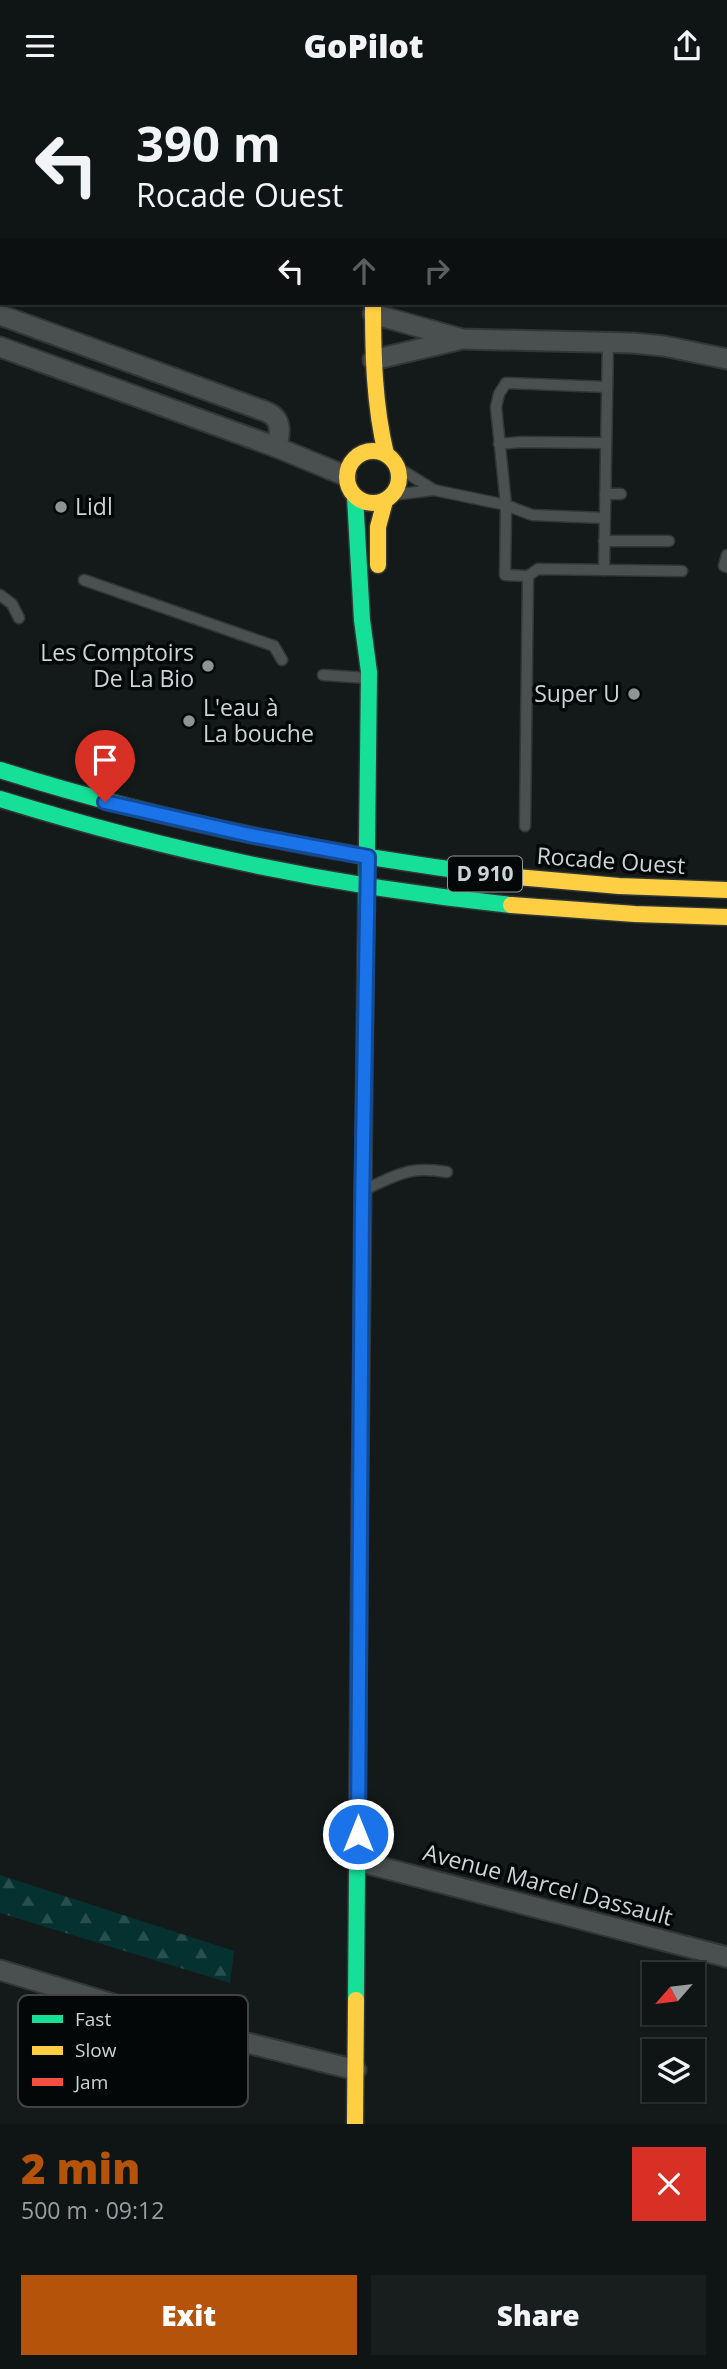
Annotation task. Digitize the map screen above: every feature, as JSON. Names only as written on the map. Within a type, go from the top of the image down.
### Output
[{"type":"main road","points":[[373,309],[373,360],[379,425],[386,454],[397,467],[399,480],[388,498],[378,527],[378,585]]},
{"type":"main road","points":[[373,360],[364,402],[364,432],[359,454],[348,466],[346,476],[348,487],[355,497],[368,503],[388,498]]},
{"type":"main road","points":[[359,454],[374,451],[386,454]]},
{"type":"main road","points":[[355,497],[362,620],[369,675],[355,2124]]},
{"type":"main road","points":[[369,675],[378,638],[378,611]]},
{"type":"main road","name":"Rocade Ouest","points":[[0,770],[105,802],[250,835],[368,857],[482,873],[602,885],[727,890]]},
{"type":"main road","name":"D 910","points":[[0,799],[144,841],[242,863],[368,886],[548,907],[727,917]]},
{"type":"street","points":[[373,309],[462,339]]},
{"type":"street","points":[[0,315],[274,415],[279,422],[280,437],[276,447]]},
{"type":"street","points":[[373,360],[462,339],[664,346],[727,359]]},
{"type":"street","points":[[0,348],[276,447],[346,476]]},
{"type":"street","name":"Avenue Marcel Dassault","points":[[357,1861],[727,1958]]},
{"type":"street","points":[[0,1970],[83,1995]]},
{"type":"street","points":[[248,2043],[356,2070]]},
{"type":"lane","points":[[604,570],[608,342]]},
{"type":"lane","points":[[607,387],[506,383],[499,394],[496,407],[506,505],[505,575],[528,576],[538,569],[682,571]]},
{"type":"lane","points":[[499,444],[606,443]]},
{"type":"lane","points":[[397,467],[434,490],[506,505],[532,515],[604,518]]},
{"type":"lane","points":[[388,498],[434,490]]},
{"type":"lane","points":[[605,494],[621,494]]},
{"type":"lane","points":[[604,541],[669,541]]},
{"type":"lane","points":[[727,555],[724,566],[727,567]]},
{"type":"lane","points":[[524,826],[528,576]]},
{"type":"lane","points":[[84,580],[274,646],[282,660]]},
{"type":"lane","points":[[0,595],[12,604],[19,618]]},
{"type":"lane","points":[[323,675],[369,675]]},
{"type":"lane","points":[[362,1190],[407,1171],[423,1168],[447,1171]]},
{"type":"green space","points":[[0,1875],[234,1951],[230,1983],[0,1913]]},
{"type":"traffic: fast","points":[[355,497],[362,620],[369,672],[365,1014]]},
{"type":"traffic: fast","points":[[0,770],[122,805],[245,834],[369,857],[494,875]]},
{"type":"traffic: fast","points":[[0,799],[127,835],[253,865],[380,888],[511,905]]},
{"type":"traffic: fast","points":[[356,2000],[360,1489]]},
{"type":"traffic: slow","points":[[373,305],[377,398],[386,454]]},
{"type":"traffic: slow","points":[[373,451],[392,458],[399,477],[392,496],[373,503],[354,496],[347,477],[354,458],[373,451]]},
{"type":"traffic: slow","points":[[378,565],[378,527],[385,501]]},
{"type":"traffic: slow","points":[[494,875],[619,886],[727,890]]},
{"type":"traffic: slow","points":[[511,905],[635,914],[727,917]]},
{"type":"traffic: slow","points":[[355,2124],[356,2000]]},
{"type":"traffic: jam","points":[[360,1489],[365,1014]]},
{"type":"place","name":"Lidl","points":[[61,507]]},
{"type":"place","name":"Les Comptoirs De La Bio","points":[[208,666]]},
{"type":"place","name":"Super U","points":[[634,694]]},
{"type":"place","name":"L'eau à La bouche","points":[[189,721]]},
{"type":"route","points":[[105,802],[250,835],[368,857],[362,1206],[358,1834]]}]
